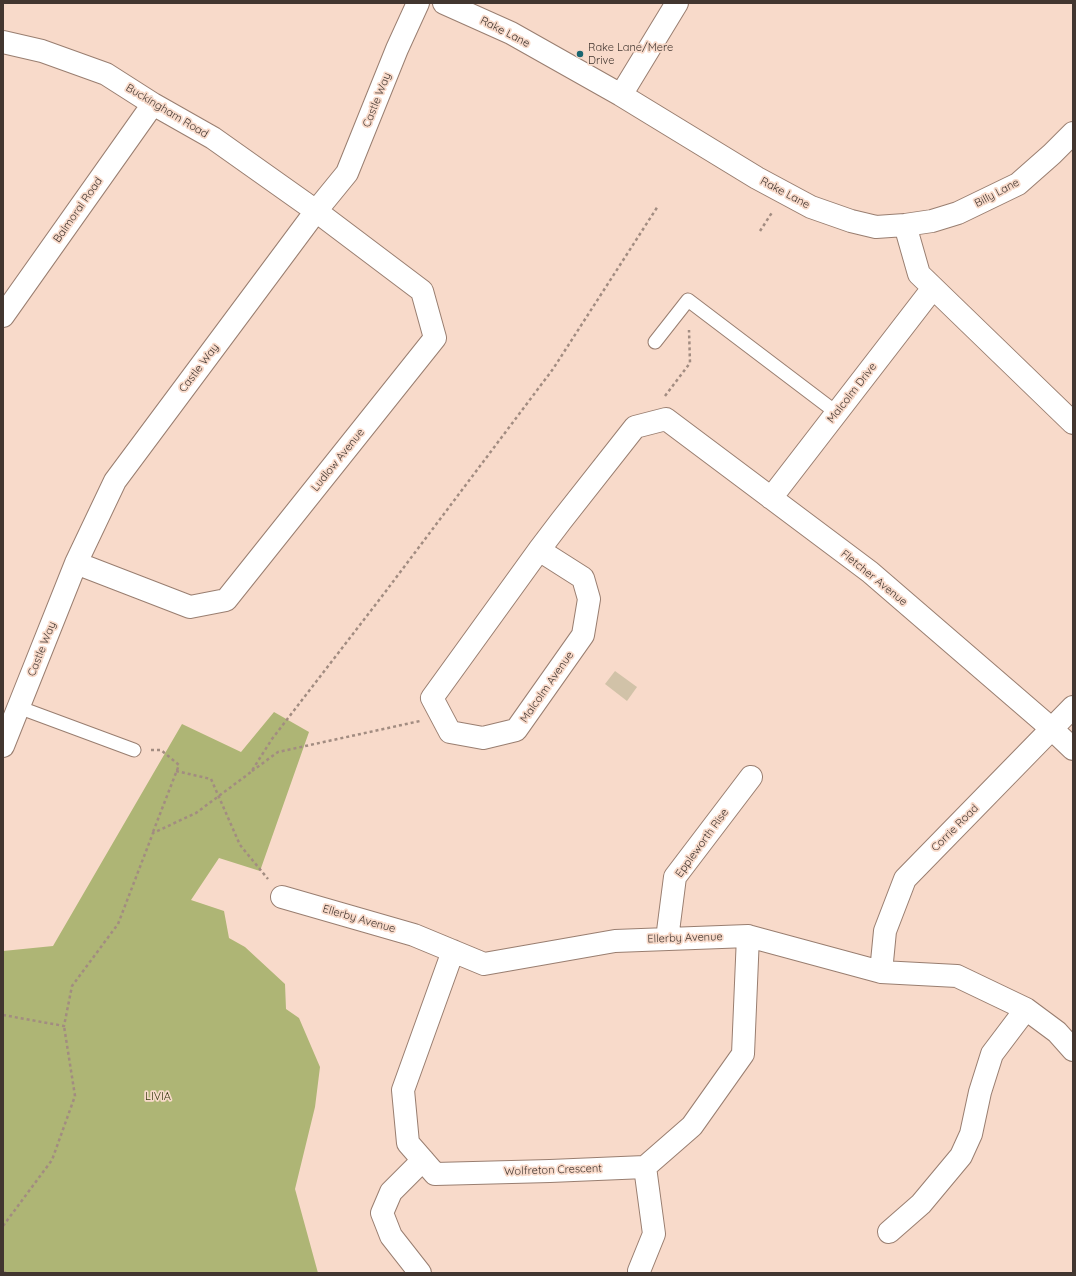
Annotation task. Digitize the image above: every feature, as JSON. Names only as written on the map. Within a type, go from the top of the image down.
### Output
[{"type":"street","name":"Castle Way","points":[[3,746],[76,563],[115,481],[316,211],[347,173],[397,49],[418,3]]},
{"type":"street","name":"Rake Lane","points":[[444,3],[511,33],[621,95],[757,178],[811,207],[851,222],[876,227],[905,226]]},
{"type":"street","points":[[621,95],[677,3]]},
{"type":"street","name":"Buckingham Road","points":[[3,42],[42,51],[106,74],[153,104],[213,138],[316,211]]},
{"type":"street","name":"Balmoral Road","points":[[3,316],[153,104]]},
{"type":"street","name":"Billy Lane","points":[[905,226],[932,222],[958,213],[1018,184],[1073,133]]},
{"type":"street","name":"Ludlow Avenue","points":[[76,563],[190,607],[226,600],[435,338],[422,290],[316,211]]},
{"type":"street","points":[[905,226],[919,274],[1073,423]]},
{"type":"street","name":"Malcolm Drive","points":[[771,498],[933,288]]},
{"type":"street","name":"Fletcher Avenue","points":[[660,420],[771,498],[870,572],[1052,729],[1073,749]]},
{"type":"street","name":"Malcolm Avenue","points":[[539,550],[583,578],[589,600],[583,635],[516,730],[483,738],[450,732],[432,698],[539,550],[635,427],[660,420]]},
{"type":"street","name":"Corrie Road","points":[[881,972],[885,931],[905,879],[1073,706]]},
{"type":"street","name":"Eppleworth Rise","points":[[667,939],[675,877],[751,777]]},
{"type":"street","name":"Ellerby Avenue","points":[[282,896],[414,935],[484,964],[615,941],[748,936],[881,972],[957,976],[1026,1009],[1057,1032],[1073,1050]]},
{"type":"street","points":[[639,1271],[654,1234],[645,1167],[692,1126],[743,1054],[748,936]]},
{"type":"street","name":"Wolfreton Crescent","points":[[453,951],[403,1090],[408,1144],[435,1174],[645,1167]]},
{"type":"street","points":[[889,1232],[921,1204],[960,1156],[970,1134],[980,1092],[992,1054],[1026,1009]]},
{"type":"street","points":[[420,1273],[391,1236],[382,1213],[391,1192],[423,1160]]},
{"type":"lane","points":[[656,342],[688,300],[837,413]]},
{"type":"lane","points":[[18,707],[134,750]]},
{"type":"path","points":[[251,772],[272,739],[382,597],[553,369],[658,206]]},
{"type":"path","points":[[660,420],[658,406],[690,363],[688,300]]},
{"type":"path","points":[[153,833],[196,813],[278,752],[442,717]]},
{"type":"path","points":[[3,1226],[52,1160],[75,1096],[64,1026],[72,986],[118,924],[179,765],[161,750],[134,750]]},
{"type":"path","points":[[176,771],[211,778],[240,846],[282,896]]},
{"type":"path","points":[[3,1015],[64,1026]]},
{"type":"path","points":[[3,1272],[7,1273]]},
{"type":"green space","name":"LIVIA","points":[[274,712],[309,732],[260,871],[219,858],[191,900],[224,911],[229,938],[245,947],[285,984],[286,1009],[299,1018],[320,1067],[315,1107],[295,1189],[318,1273],[3,1273],[3,951],[53,946],[182,724],[241,752]]},
{"type":"building","points":[[615,671],[637,687],[627,701],[605,684]]},
{"type":"place","name":"Rake Lane/Mere Drive","points":[[580,54]]}]
